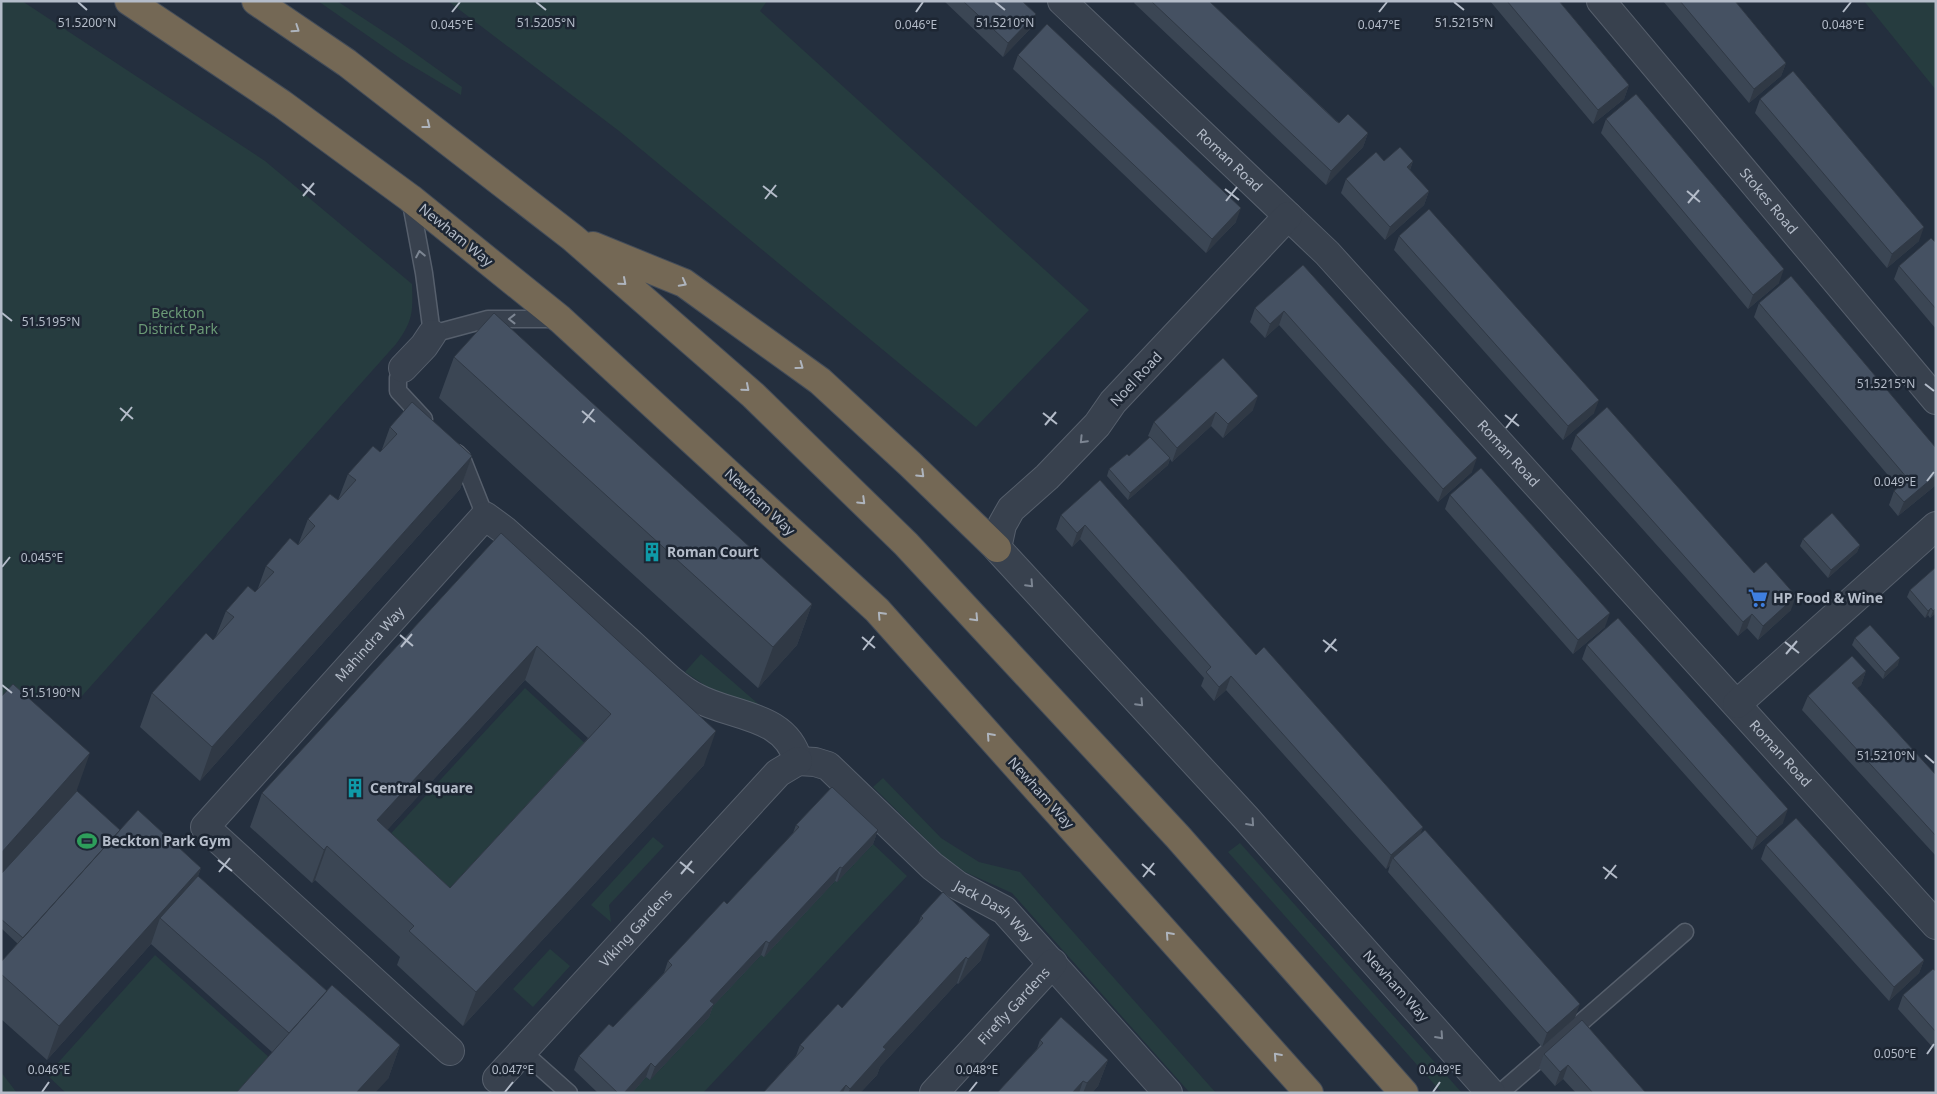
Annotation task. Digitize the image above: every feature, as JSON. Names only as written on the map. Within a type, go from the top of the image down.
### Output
[{"type":"highway","name":"Newham Way","points":[[129,1],[282,104],[410,198],[560,318],[876,610],[1309,1093]]},
{"type":"highway","points":[[256,1],[347,64],[573,238],[753,395],[906,544],[1178,837],[1404,1093]]},
{"type":"highway","points":[[573,238],[684,283],[820,381],[997,548]]},
{"type":"street","name":"Roman Road","points":[[1062,1],[1327,252],[1936,925]]},
{"type":"street","name":"Stokes Road","points":[[1601,1],[1936,400]]},
{"type":"street","name":"Noel Road","points":[[997,548],[1002,525],[1011,509],[1047,477],[1091,431],[1113,402],[1288,216]]},
{"type":"street","points":[[403,368],[424,346],[432,334]]},
{"type":"street","points":[[486,516],[667,676],[696,698],[764,721],[782,734],[794,748],[798,761]]},
{"type":"street","name":"Mahindra Way","points":[[450,1051],[205,827],[486,516]]},
{"type":"street","points":[[1737,704],[1936,526]]},
{"type":"street","name":"Newham Way","points":[[997,548],[1246,818],[1491,1093]]},
{"type":"street","name":"Jack Dash Way","points":[[798,761],[815,762],[828,766],[932,866],[957,884],[1004,910],[1168,1093]]},
{"type":"street","name":"Viking Gardens","points":[[497,1079],[778,773],[798,761]]},
{"type":"street","name":"Firefly Gardens","points":[[934,1093],[1053,964]]},
{"type":"lane","points":[[410,198],[424,273],[432,334],[488,319],[560,318]]},
{"type":"lane","points":[[403,368],[398,378],[398,391],[435,430]]},
{"type":"lane","points":[[448,444],[462,458],[486,516]]},
{"type":"lane","points":[[1500,1093],[1685,932]]},
{"type":"lane","points":[[523,1052],[569,1093]]},
{"type":"green space","name":"Beckton District Park","points":[[1,1],[22,1],[265,161],[412,284],[411,316],[406,329],[396,344],[82,696],[1,698]]},
{"type":"green space","points":[[318,1],[337,1],[398,41],[462,87],[461,95],[401,59]]},
{"type":"green space","points":[[448,1],[767,1],[760,11],[1089,310],[976,427],[619,131]]},
{"type":"green space","points":[[1864,1],[1936,1],[1936,90]]},
{"type":"green space","points":[[701,654],[760,706],[709,688],[685,672]]},
{"type":"green space","points":[[525,688],[589,747],[435,912],[372,854]]},
{"type":"green space","points":[[883,778],[941,838],[979,862],[1020,872],[1216,1093],[1190,1093],[1012,893],[965,872],[945,858],[873,787]]},
{"type":"green space","points":[[653,837],[664,846],[609,905],[611,922],[591,905]]},
{"type":"green space","points":[[1240,843],[1462,1093],[1442,1093],[1228,852]]},
{"type":"green space","points":[[873,844],[907,876],[703,1093],[631,1093],[646,1077],[650,1080],[708,1018],[705,1014],[761,955],[764,956]]},
{"type":"green space","points":[[550,949],[570,966],[533,1007],[513,989]]},
{"type":"green space","points":[[155,955],[271,1059],[241,1093],[66,1093],[47,1075]]},
{"type":"green space","points":[[1,1072],[17,1093],[1,1093]]},
{"type":"building","points":[[963,1],[1022,1],[1036,14],[1008,43]]},
{"type":"building","points":[[1151,1],[1209,1],[1336,121],[1339,123],[1348,114],[1368,133],[1331,171]]},
{"type":"building","points":[[1507,1],[1559,1],[1629,85],[1598,110]]},
{"type":"building","points":[[1680,1],[1735,1],[1786,63],[1754,89]]},
{"type":"building","points":[[1047,24],[1241,208],[1212,239],[1018,55]]},
{"type":"building","points":[[1793,71],[1924,227],[1892,254],[1760,99]]},
{"type":"building","points":[[1636,94],[1784,269],[1753,295],[1606,119]]},
{"type":"building","points":[[1400,147],[1413,161],[1407,167],[1429,191],[1390,227],[1346,179],[1376,152],[1384,161]]},
{"type":"building","points":[[1429,209],[1599,400],[1568,426],[1399,236]]},
{"type":"building","points":[[1931,238],[1936,243],[1936,309],[1899,266]]},
{"type":"building","points":[[1303,265],[1477,458],[1443,489],[1284,311],[1270,324],[1255,308]]},
{"type":"building","points":[[1791,276],[1936,448],[1936,475],[1904,502],[1894,491],[1908,479],[1759,303]]},
{"type":"building","points":[[494,313],[812,604],[773,647],[454,357]]},
{"type":"building","points":[[1223,358],[1258,396],[1228,424],[1216,412],[1177,448],[1154,422]]},
{"type":"building","points":[[412,402],[472,456],[212,747],[152,693],[206,633],[213,640],[234,617],[226,611],[248,586],[255,592],[274,572],[266,566],[290,538],[298,545],[315,526],[308,519],[330,494],[338,500],[356,480],[348,474],[373,446],[380,452],[397,434],[390,427]]},
{"type":"building","points":[[1607,407],[1754,573],[1766,562],[1796,596],[1763,626],[1752,614],[1743,622],[1576,435]]},
{"type":"building","points":[[1150,437],[1170,458],[1130,493],[1109,469],[1127,454],[1129,456]]},
{"type":"building","points":[[1481,468],[1610,613],[1578,640],[1450,495]]},
{"type":"building","points":[[1100,480],[1256,655],[1264,647],[1423,827],[1391,855],[1231,676],[1219,687],[1206,672],[1211,667],[1085,525],[1077,533],[1061,515]]},
{"type":"building","points":[[1832,513],[1860,545],[1831,570],[1803,539]]},
{"type":"building","name":"Central Square","points":[[501,533],[716,731],[476,992],[409,931],[414,926],[327,846],[324,850],[262,793]],"holes":[[[537,646],[611,714],[450,888],[377,820]]]},
{"type":"building","points":[[1936,567],[1936,608],[1933,611],[1931,608],[1928,611],[1910,590]]},
{"type":"building","points":[[1618,618],[1788,809],[1757,837],[1587,645]]},
{"type":"building","points":[[1870,625],[1900,658],[1885,672],[1855,638]]},
{"type":"building","points":[[1852,656],[1866,671],[1852,683],[1936,775],[1936,836],[1808,696]]},
{"type":"building","points":[[13,684],[90,753],[1,853],[1,697]]},
{"type":"building","points":[[832,787],[878,830],[842,868],[840,867],[769,943],[766,941],[710,1001],[714,1004],[655,1067],[651,1063],[624,1093],[618,1093],[579,1056],[609,1024],[613,1027],[643,996],[672,965],[668,961],[724,901],[727,904],[799,827],[796,825]]},
{"type":"building","points":[[77,791],[120,830],[23,938],[1,919],[1,874]]},
{"type":"building","points":[[138,810],[201,868],[59,1026],[1,974],[1,962]]},
{"type":"building","points":[[1796,818],[1924,960],[1894,987],[1766,845]]},
{"type":"building","points":[[1425,830],[1580,1004],[1547,1033],[1393,858]]},
{"type":"building","points":[[198,876],[327,991],[289,1033],[160,918]]},
{"type":"building","points":[[943,892],[990,935],[968,959],[966,957],[883,1047],[886,1049],[850,1089],[846,1085],[839,1093],[763,1093],[804,1048],[800,1045],[838,1004],[842,1008],[923,918],[921,916]]},
{"type":"building","points":[[1933,969],[1936,972],[1936,1032],[1903,995]]},
{"type":"building","points":[[332,985],[400,1045],[356,1093],[236,1093]]},
{"type":"building","points":[[1061,1017],[1108,1060],[1087,1083],[1083,1081],[1072,1093],[997,1093],[1043,1043],[1040,1040]]},
{"type":"building","points":[[1582,1020],[1646,1093],[1593,1093],[1568,1065],[1560,1072],[1544,1054]]},
{"type":"place","name":"Roman Court","points":[[652,552]]},
{"type":"place","name":"HP Food & Wine","points":[[1758,598]]},
{"type":"place","name":"Central Square","points":[[355,788]]},
{"type":"place","name":"Beckton Park Gym","points":[[87,841]]}]
